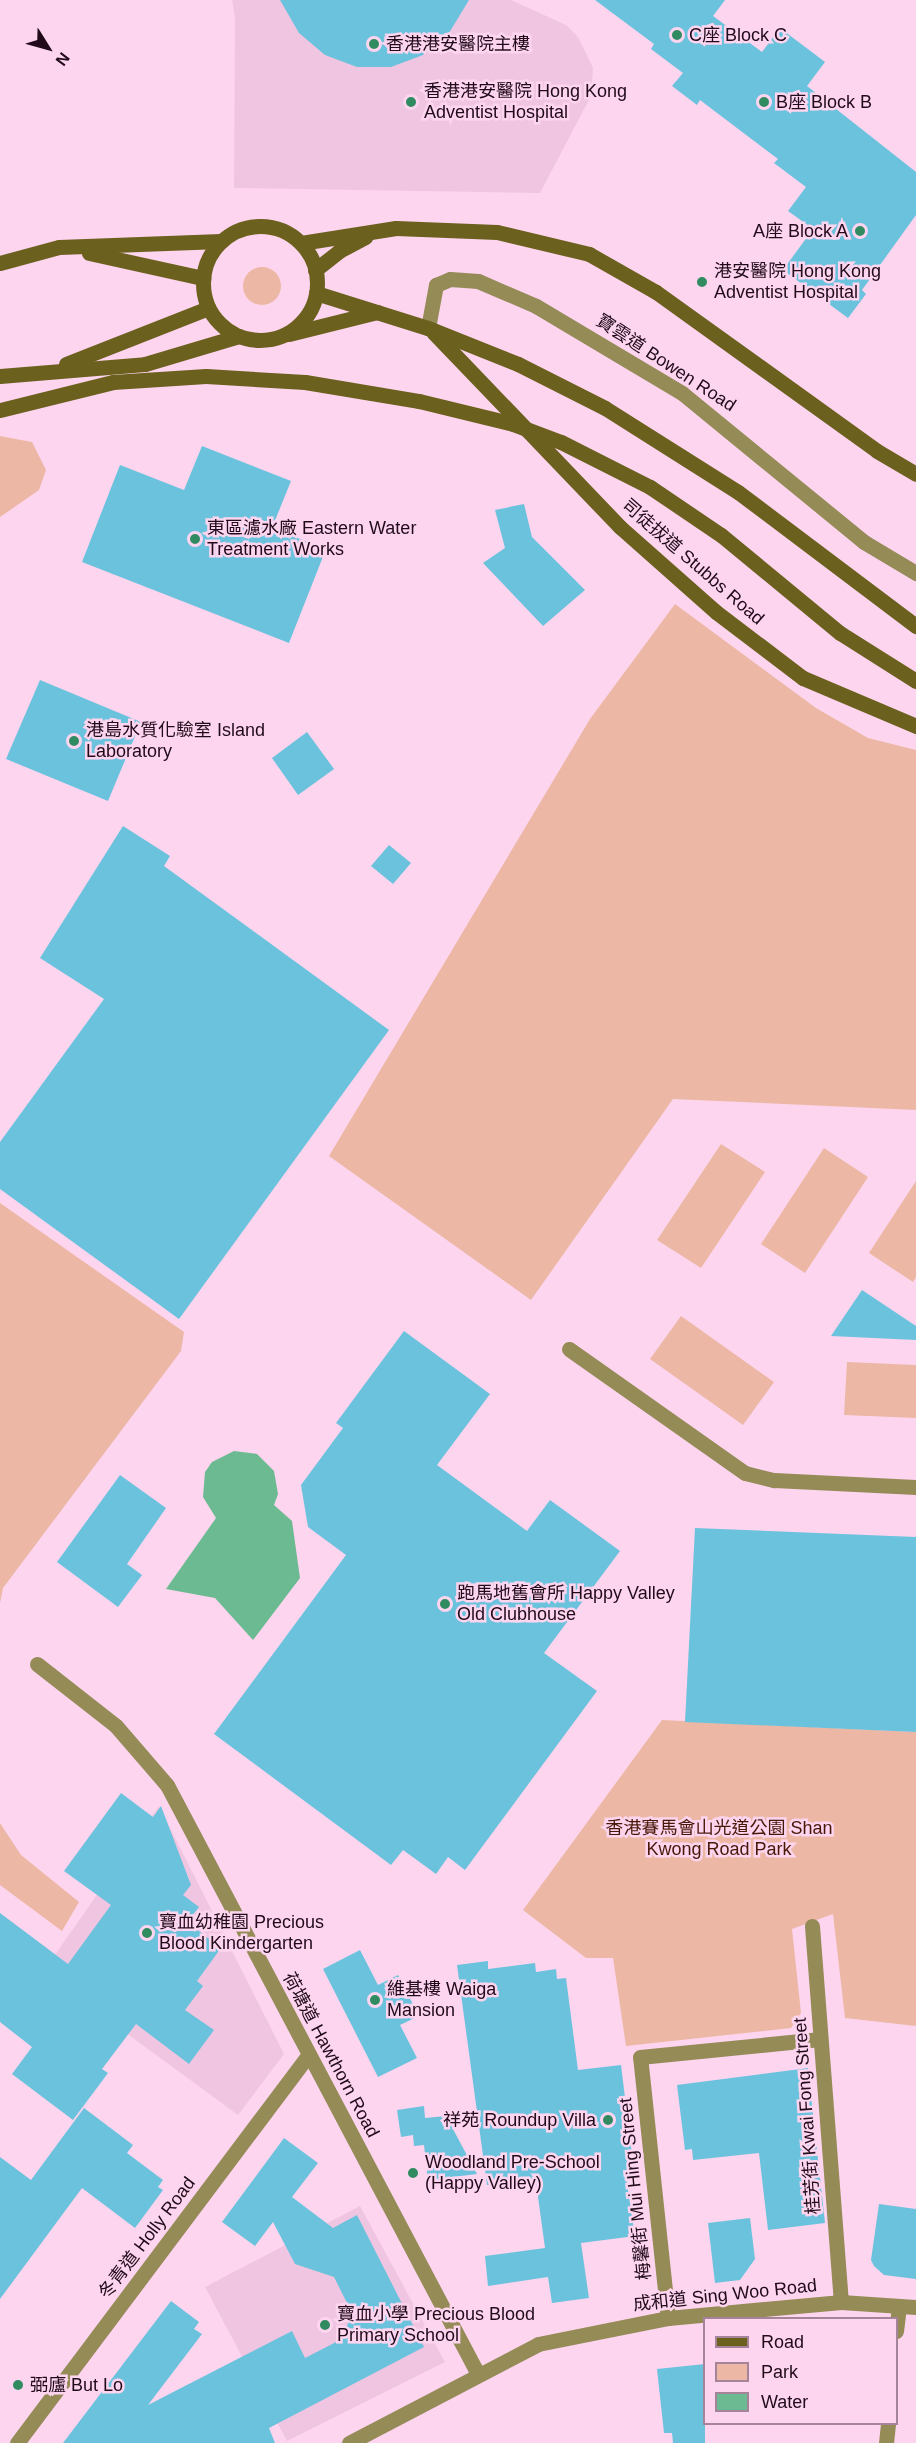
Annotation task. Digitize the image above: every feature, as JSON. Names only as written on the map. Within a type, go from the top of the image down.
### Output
[{"type":"main road","points":[[276,337],[302,321],[316,293],[315,270],[301,243],[289,233],[261,225],[232,232],[221,241],[209,258],[203,278],[208,308],[216,320],[239,336],[258,340],[276,337],[377,312]]},
{"type":"main road","points":[[301,243],[396,228],[497,232],[561,245],[614,266],[916,474]]},
{"type":"main road","points":[[315,270],[339,251],[396,228]]},
{"type":"main road","points":[[0,263],[59,247],[221,241]]},
{"type":"main road","points":[[59,247],[203,278]]},
{"type":"main road","name":"司徒拔道 Stubbs Road","points":[[316,293],[428,327],[518,364],[605,408],[668,445],[738,492],[916,626]]},
{"type":"main road","points":[[46,371],[116,347],[208,308]]},
{"type":"main road","name":"司徒拔道 Stubbs Road","points":[[428,327],[574,476],[620,527],[667,569],[804,678],[916,726]]},
{"type":"main road","points":[[0,376],[145,364],[239,336]]},
{"type":"main road","points":[[0,410],[113,382],[206,376],[305,382],[419,401],[513,424],[612,466],[687,511],[840,633],[916,681]]},
{"type":"street","name":"寶雲道 Bowen Road","points":[[428,327],[436,285],[450,279],[478,281],[536,306],[593,337],[721,421],[864,542],[916,573]]},
{"type":"street","points":[[569,1349],[745,1473],[774,1480],[916,1486]]},
{"type":"street","name":"荷塘道 Hawthorn Road","points":[[37,1664],[116,1726],[167,1785],[308,2056],[478,2374]]},
{"type":"street","name":"桂芳街 Kwai Fong Street","points":[[812,1926],[841,2302]]},
{"type":"street","name":"梅馨街 Mui Hing Street","points":[[668,2318],[640,2056],[820,2039]]},
{"type":"street","name":"冬青道 Holly Road","points":[[17,2443],[308,2056]]},
{"type":"street","name":"成和道 Sing Woo Road","points":[[349,2443],[538,2344],[668,2318],[841,2302],[916,2307]]},
{"type":"street","points":[[898,2318],[899,2306]]},
{"type":"street","points":[[886,2443],[888,2425]]},
{"type":"shaded area","name":"香港港安醫院 Hong Kong Adventist Hospital","points":[[232,0],[511,0],[566,25],[578,37],[593,68],[591,96],[540,193],[234,188],[235,18]]},
{"type":"shaded area","name":"寶血幼稚園 Precious Blood Kindergarten","points":[[159,1806],[284,2054],[238,2115],[43,1972]]},
{"type":"shaded area","name":"寶血小學 Precious Blood Primary School","points":[[360,2206],[445,2362],[287,2441],[205,2287]]},
{"type":"green space","points":[[262,267],[275,273],[281,286],[275,299],[262,305],[249,299],[243,286],[249,273]]},
{"type":"green space","points":[[0,436],[32,442],[46,470],[39,490],[0,517]]},
{"type":"green space","points":[[675,604],[816,708],[868,738],[916,750],[916,1110],[673,1099],[531,1300],[329,1156],[590,719]]},
{"type":"green space","points":[[721,1144],[765,1172],[701,1268],[657,1240]]},
{"type":"green space","points":[[824,1148],[868,1177],[805,1273],[761,1244]]},
{"type":"green space","points":[[916,1181],[916,1277],[913,1282],[869,1253]]},
{"type":"green space","points":[[0,1203],[184,1332],[181,1351],[3,1588],[0,1603]]},
{"type":"green space","points":[[681,1316],[774,1382],[743,1425],[650,1359]]},
{"type":"green space","points":[[847,1362],[916,1365],[916,1418],[844,1415]]},
{"type":"green space","name":"香港賽馬會山光道公園 Shan Kwong Road Park","points":[[662,1720],[916,1732],[916,2026],[845,2018],[833,1914],[792,1929],[801,2013],[791,2028],[626,2046],[613,1958],[586,1958],[523,1910]]},
{"type":"green space","points":[[0,1823],[21,1855],[79,1902],[62,1931],[0,1885]]},
{"type":"water","points":[[234,1451],[257,1454],[274,1471],[278,1494],[274,1505],[292,1521],[300,1578],[253,1640],[215,1598],[166,1589],[216,1518],[203,1497],[205,1472],[212,1462]]},
{"type":"building","name":"香港港安醫院主樓","points":[[280,0],[469,0],[449,33],[423,55],[391,67],[357,67],[325,55],[299,33]]},
{"type":"building","points":[[595,0],[725,0],[713,16],[762,52],[780,28],[825,62],[807,86],[916,172],[916,215],[862,290],[866,294],[848,318],[783,270],[813,229],[788,211],[806,187],[774,163],[778,159],[700,100],[697,105],[672,86],[683,73],[651,49],[654,44]]},
{"type":"building","name":"東區濾水廠 Eastern Water Treatment Works","points":[[202,446],[291,481],[272,528],[326,549],[289,643],[82,562],[120,465],[184,490]]},
{"type":"building","points":[[524,504],[532,537],[585,590],[543,626],[483,563],[505,548],[495,510]]},
{"type":"building","name":"港島水質化驗室 Island Laboratory","points":[[40,680],[141,722],[108,801],[6,759]]},
{"type":"building","points":[[307,732],[334,769],[298,795],[272,758]]},
{"type":"building","points":[[123,826],[170,856],[164,866],[389,1030],[179,1319],[0,1189],[0,1142],[104,999],[40,958]]},
{"type":"building","points":[[389,845],[411,863],[393,884],[371,866]]},
{"type":"building","points":[[862,1290],[916,1326],[916,1340],[831,1336]]},
{"type":"building","name":"跑馬地舊會所 Happy Valley Old Clubhouse","points":[[404,1331],[490,1394],[437,1465],[527,1531],[550,1500],[620,1551],[544,1653],[597,1691],[465,1870],[448,1857],[436,1874],[403,1850],[391,1865],[214,1734],[346,1555],[308,1527],[301,1485],[343,1428],[336,1423]]},
{"type":"building","points":[[120,1475],[166,1508],[127,1564],[142,1575],[118,1607],[57,1562]]},
{"type":"building","points":[[695,1528],[916,1537],[916,1732],[685,1722]]},
{"type":"building","points":[[121,1793],[153,1817],[161,1806],[191,1885],[183,1895],[199,1907],[187,1922],[221,1948],[197,1981],[203,1986],[185,2010],[214,2030],[189,2064],[136,2024],[102,2069],[108,2073],[73,2120],[12,2074],[32,2047],[0,2022],[0,1913],[68,1964],[111,1905],[64,1871]]},
{"type":"building","name":"維基樓 Waiga Mansion","points":[[360,1950],[378,1985],[398,1975],[419,2016],[400,2025],[417,2058],[378,2077],[323,1969]]},
{"type":"building","points":[[488,1961],[488,1969],[535,1963],[536,1972],[556,1969],[557,1979],[566,1978],[578,2070],[621,2065],[634,2170],[625,2171],[635,2236],[581,2243],[589,2298],[552,2303],[548,2277],[488,2286],[485,2256],[545,2248],[536,2182],[487,2185],[457,1965]]},
{"type":"building","points":[[808,2068],[825,2223],[768,2230],[759,2153],[693,2160],[692,2149],[685,2150],[677,2085]]},
{"type":"building","points":[[424,2106],[425,2118],[446,2116],[477,2174],[428,2180],[424,2145],[414,2146],[413,2135],[401,2137],[397,2110]]},
{"type":"building","points":[[84,2108],[133,2145],[127,2153],[163,2180],[158,2187],[163,2190],[135,2228],[82,2188],[0,2299],[0,2157],[31,2180]]},
{"type":"building","points":[[284,2138],[318,2163],[292,2197],[333,2228],[357,2215],[424,2347],[269,2428],[275,2443],[63,2443],[171,2301],[199,2322],[194,2329],[202,2334],[148,2405],[292,2331],[305,2358],[342,2339],[352,2313],[334,2277],[295,2264],[273,2222],[255,2246],[222,2222]]},
{"type":"building","points":[[879,2204],[916,2209],[916,2279],[884,2275],[871,2260]]},
{"type":"building","points":[[750,2218],[755,2259],[740,2280],[715,2283],[708,2223]]},
{"type":"building","points":[[703,2364],[705,2443],[673,2443],[672,2433],[664,2433],[657,2369]]},
{"type":"place","name":"C座 Block C","points":[[677,35]]},
{"type":"place","name":"香港港安醫院主樓","points":[[374,44]]},
{"type":"place","name":"香港港安醫院 Hong Kong Adventist Hospital","points":[[411,102]]},
{"type":"place","name":"B座 Block B","points":[[764,102]]},
{"type":"place","name":"A座 Block A","points":[[860,231]]},
{"type":"place","name":"港安醫院 Hong Kong Adventist Hospital","points":[[702,282]]},
{"type":"place","name":"東區濾水廠 Eastern Water Treatment Works","points":[[195,539]]},
{"type":"place","name":"港島水質化驗室 Island Laboratory","points":[[74,741]]},
{"type":"place","name":"跑馬地舊會所 Happy Valley Old Clubhouse","points":[[445,1604]]},
{"type":"place","name":"寶血幼稚園 Precious Blood Kindergarten","points":[[147,1933]]},
{"type":"place","name":"維基樓 Waiga Mansion","points":[[375,2000]]},
{"type":"place","name":"祥苑 Roundup Villa","points":[[608,2120]]},
{"type":"place","name":"Woodland Pre-School (Happy Valley)","points":[[413,2173]]},
{"type":"place","name":"寶血小學 Precious Blood Primary School","points":[[325,2325]]},
{"type":"place","name":"弼廬 But Lo","points":[[18,2385]]}]
